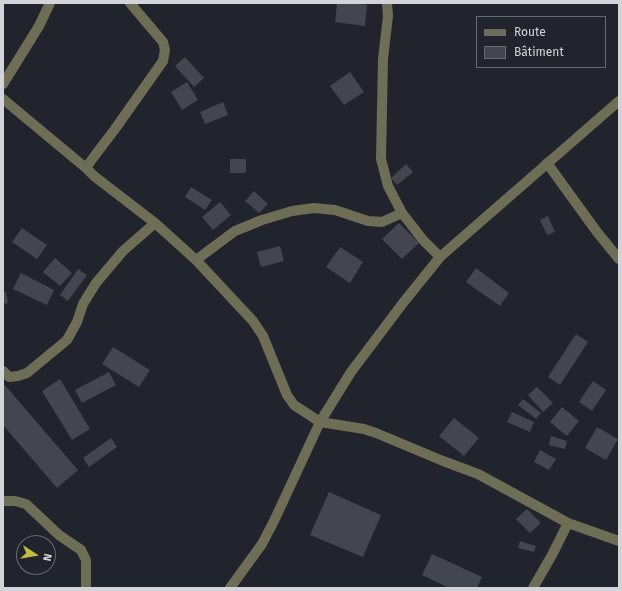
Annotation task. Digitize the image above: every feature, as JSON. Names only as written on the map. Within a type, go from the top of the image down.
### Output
[{"type":"street","points":[[3,84],[39,26],[50,3]]},
{"type":"street","points":[[86,168],[163,60],[165,50],[163,42],[130,3]]},
{"type":"street","points":[[387,3],[388,16],[383,59],[381,158],[388,186],[402,213],[423,240],[440,257]]},
{"type":"street","points":[[3,99],[94,176],[155,223],[196,260],[253,321],[263,336],[287,395],[294,405],[320,422],[364,429],[478,474],[568,523],[619,541]]},
{"type":"street","points":[[230,588],[262,544],[320,422],[351,372],[403,303],[440,257],[619,101]]},
{"type":"street","points":[[548,163],[597,232],[619,259]]},
{"type":"street","points":[[196,260],[235,231],[262,220],[292,211],[314,208],[335,210],[368,221],[382,222],[402,213]]},
{"type":"street","points":[[3,371],[9,376],[18,376],[27,373],[66,340],[77,322],[83,304],[96,283],[123,251],[155,223]]},
{"type":"street","points":[[3,501],[15,501],[26,504],[59,535],[80,550],[86,560],[86,588]]},
{"type":"street","points":[[533,588],[568,523]]},
{"type":"building","points":[[337,3],[367,5],[365,26],[335,22]]},
{"type":"building","points":[[185,57],[204,78],[194,87],[175,66]]},
{"type":"building","points":[[350,72],[364,92],[344,105],[330,86]]},
{"type":"building","points":[[187,82],[198,100],[182,110],[171,92]]},
{"type":"building","points":[[223,102],[228,115],[205,124],[200,112]]},
{"type":"building","points":[[230,159],[246,159],[246,173],[230,173]]},
{"type":"building","points":[[406,164],[413,172],[397,185],[391,178]]},
{"type":"building","points":[[191,187],[212,200],[205,210],[185,197]]},
{"type":"building","points":[[254,191],[268,204],[259,213],[245,201]]},
{"type":"building","points":[[220,202],[231,215],[213,230],[202,217]]},
{"type":"building","points":[[548,216],[555,232],[547,235],[540,220]]},
{"type":"building","points":[[399,223],[419,243],[402,259],[382,239]]},
{"type":"building","points":[[22,228],[47,245],[37,259],[12,242]]},
{"type":"building","points":[[280,246],[284,261],[261,267],[257,252]]},
{"type":"building","points":[[340,247],[363,262],[350,283],[326,267]]},
{"type":"building","points":[[55,258],[72,273],[60,286],[43,272]]},
{"type":"building","points":[[476,268],[509,293],[500,306],[466,282]]},
{"type":"building","points":[[78,269],[87,275],[68,301],[60,295]]},
{"type":"building","points":[[21,273],[54,290],[47,305],[13,289]]},
{"type":"building","points":[[3,292],[6,292],[8,303],[3,304]]},
{"type":"building","points":[[576,334],[588,342],[560,385],[548,377]]},
{"type":"building","points":[[113,347],[150,370],[139,387],[102,364]]},
{"type":"building","points":[[109,372],[116,385],[82,403],[75,390]]},
{"type":"building","points":[[60,379],[90,429],[72,440],[42,391]]},
{"type":"building","points":[[593,381],[606,390],[592,411],[579,402]]},
{"type":"building","points":[[3,383],[78,470],[57,488],[3,425]]},
{"type":"building","points":[[537,387],[553,403],[543,412],[528,395]]},
{"type":"building","points":[[523,399],[541,413],[536,419],[518,405]]},
{"type":"building","points":[[562,407],[579,421],[567,436],[550,422]]},
{"type":"building","points":[[512,412],[534,422],[530,432],[507,422]]},
{"type":"building","points":[[454,418],[479,438],[464,456],[439,436]]},
{"type":"building","points":[[597,427],[618,439],[606,460],[585,448]]},
{"type":"building","points":[[551,436],[567,441],[565,449],[549,445]]},
{"type":"building","points":[[111,438],[117,447],[89,467],[83,458]]},
{"type":"building","points":[[540,450],[556,459],[549,470],[534,462]]},
{"type":"building","points":[[329,492],[381,515],[363,557],[310,535]]},
{"type":"building","points":[[527,509],[541,523],[530,533],[516,519]]},
{"type":"building","points":[[520,541],[536,546],[534,552],[518,548]]},
{"type":"building","points":[[432,554],[482,577],[477,588],[449,588],[422,575]]}]
